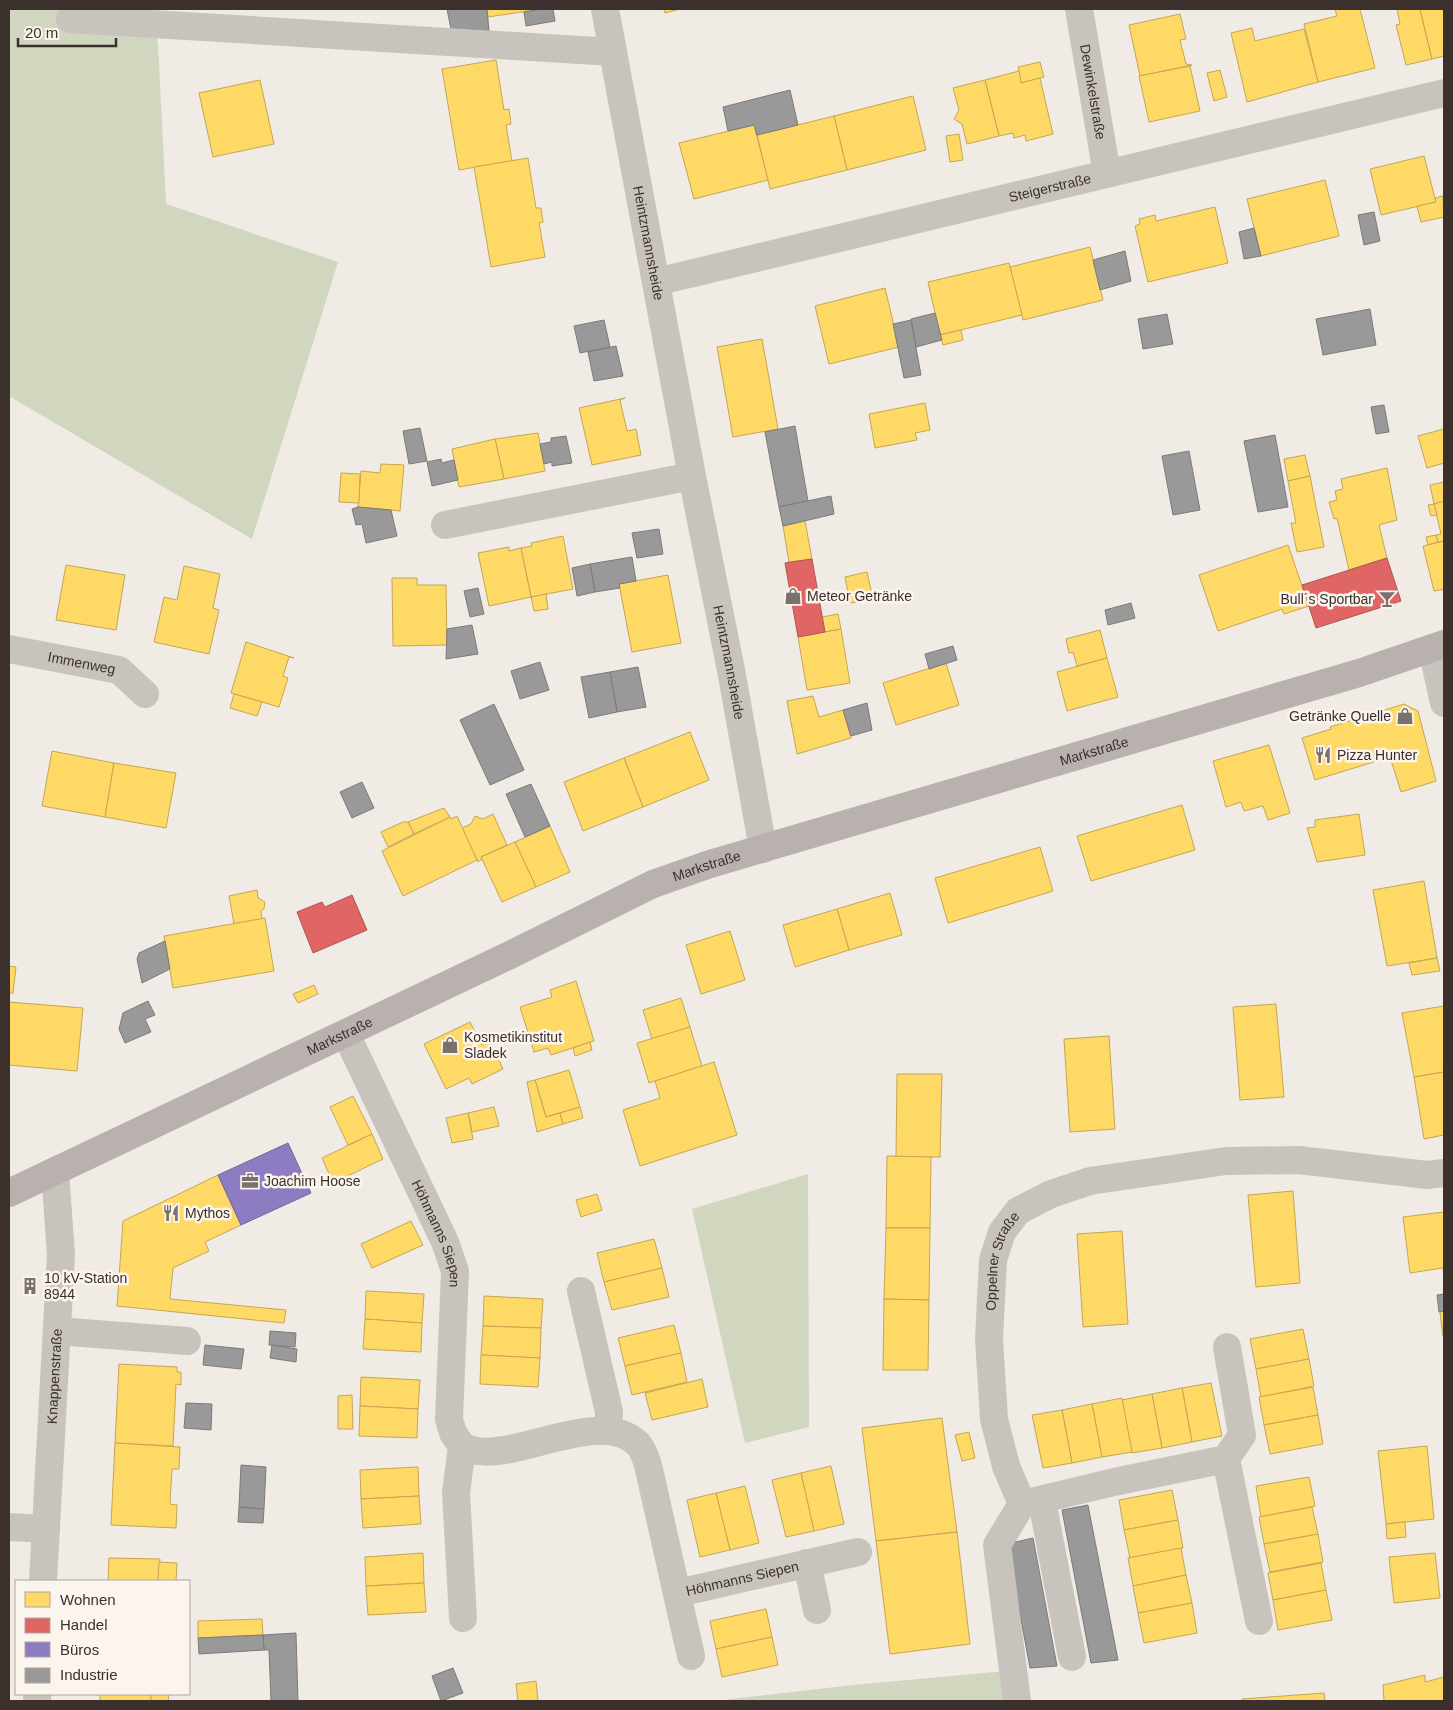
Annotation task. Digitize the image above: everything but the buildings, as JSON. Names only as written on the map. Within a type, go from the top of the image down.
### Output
[{"type":"main road","name":"Markstraße","points":[[9,1193],[346,1034],[653,884],[763,849],[1359,673],[1438,646]]},
{"type":"street","name":"Heintzmannsheide","points":[[605,9],[692,476],[731,670],[763,849]]},
{"type":"street","name":"Dewinkelstraße","points":[[1079,9],[1108,174]]},
{"type":"street","points":[[70,18],[613,52]]},
{"type":"street","name":"Steigerstraße","points":[[656,282],[1444,94]]},
{"type":"street","points":[[445,525],[692,476]]},
{"type":"street","points":[[1438,646],[1444,703]]},
{"type":"street","name":"Immenweg","points":[[9,648],[119,670],[145,694]]},
{"type":"street","name":"Höhmanns Siepen","points":[[346,1034],[445,1242],[455,1271],[449,1419],[452,1433],[462,1446],[476,1452],[498,1450],[590,1432],[608,1431],[626,1436],[640,1445],[648,1465],[691,1656]]},
{"type":"street","name":"Oppelner Straße","points":[[1072,1657],[1032,1502],[1006,1466],[994,1419],[989,1339],[993,1260],[1002,1232],[1018,1211],[1051,1194],[1090,1180],[1226,1161],[1299,1160],[1428,1175],[1444,1173]]},
{"type":"street","name":"Knappenstraße","points":[[44,1580],[61,1256],[55,1171]]},
{"type":"street","points":[[581,1292],[609,1412],[608,1431]]},
{"type":"street","points":[[57,1331],[186,1340]]},
{"type":"street","points":[[1017,1701],[997,1545],[1032,1502],[1114,1482],[1226,1459],[1242,1435],[1227,1347]]},
{"type":"street","points":[[462,1446],[456,1493],[463,1618]]},
{"type":"street","points":[[1226,1459],[1259,1622]]},
{"type":"street","points":[[9,1526],[46,1529]]},
{"type":"street","name":"Höhmanns Siepen","points":[[678,1593],[858,1552]]},
{"type":"street","name":"Höhmanns Siepen","points":[[807,1563],[817,1610]]},
{"type":"green space","points":[[9,9],[151,9],[158,44],[166,204],[338,262],[252,539],[9,396]]},
{"type":"green space","points":[[808,1174],[809,1427],[745,1443],[692,1209]]},
{"type":"green space","points":[[1006,1671],[1009,1701],[715,1701],[853,1685]]},
{"type":"place","name":"Meteor Getränke","points":[[793,596]]},
{"type":"place","name":"Bull´s Sportbar","points":[[1387,599]]},
{"type":"place","name":"Getränke Quelle","points":[[1405,716]]},
{"type":"place","name":"Pizza Hunter","points":[[1323,755]]},
{"type":"place","name":"Kosmetikinstitut Sladek","points":[[450,1045]]},
{"type":"place","name":"Joachim Hoose","points":[[250,1181]]},
{"type":"place","name":"Mythos","points":[[171,1213]]},
{"type":"place","name":"10 kV-Station 8944","points":[[30,1286]]}]
